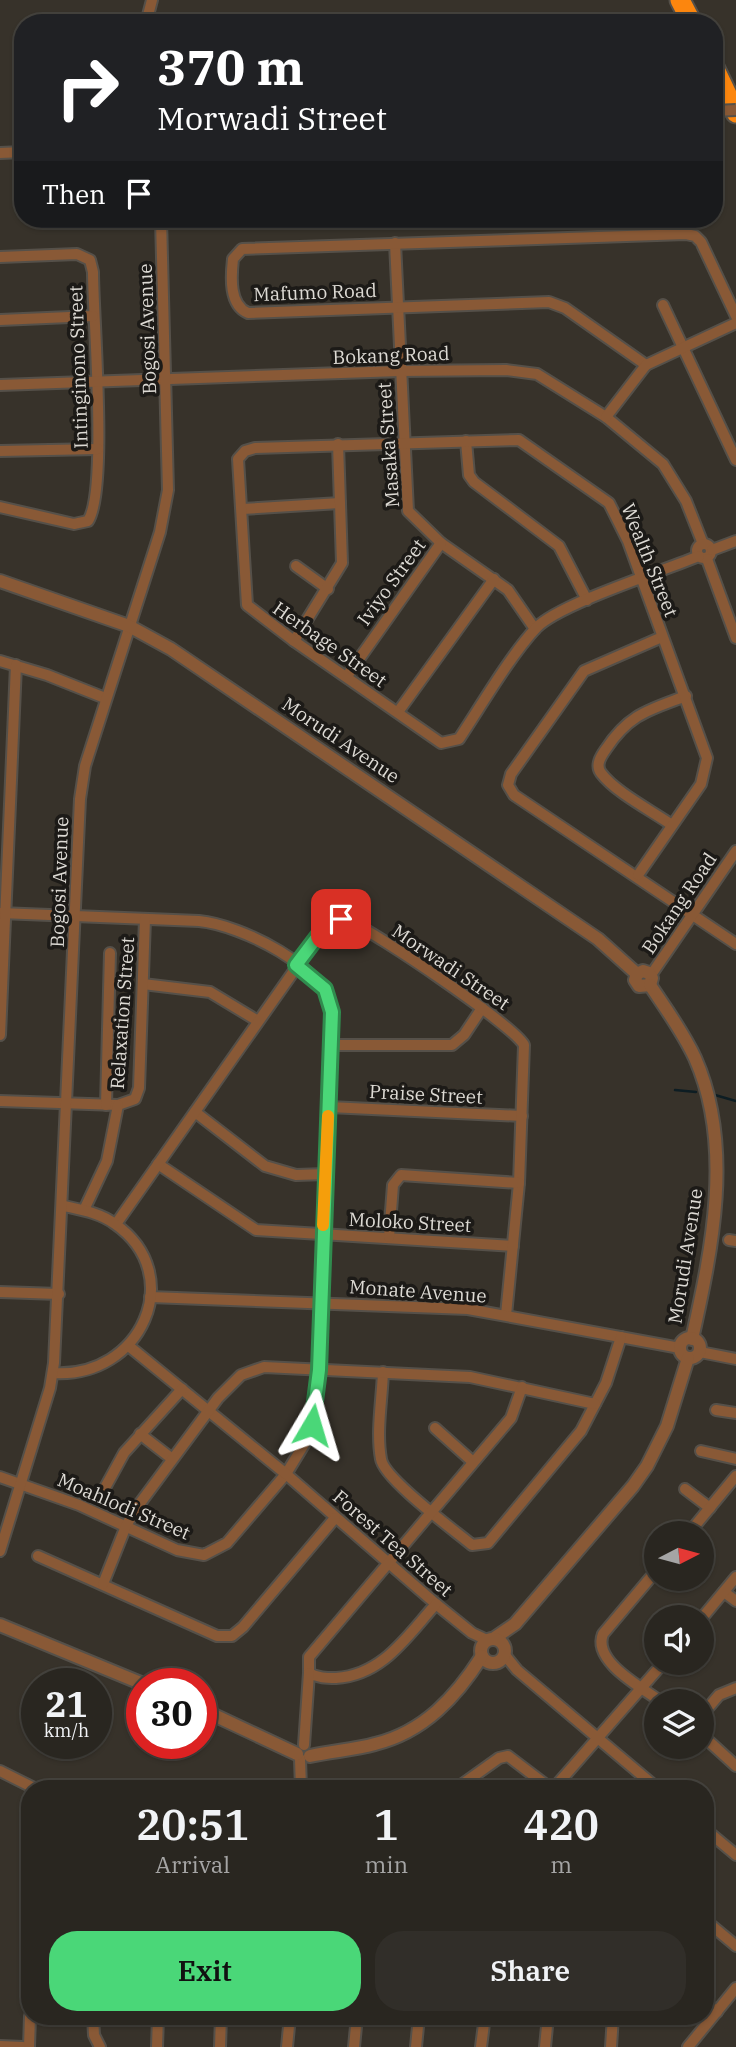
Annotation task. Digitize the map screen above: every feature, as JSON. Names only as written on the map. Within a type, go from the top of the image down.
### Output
[{"type":"highway","points":[[723,85],[736,112]]},
{"type":"street","name":"Bogosi Avenue","points":[[0,1551],[53,1373],[64,1206],[82,782],[89,749],[166,505],[169,461],[161,228]]},
{"type":"street","name":"Mafumo Road","points":[[646,365],[565,308],[549,302],[248,313],[236,305],[233,259],[243,249],[691,235],[701,242],[736,316]]},
{"type":"street","name":"Masaka Street","points":[[395,243],[408,511],[441,543],[508,590],[535,629]]},
{"type":"street","name":"Intinginono Street","points":[[0,257],[77,254],[87,257],[93,272],[98,449],[94,499],[88,521],[74,524],[0,507]]},
{"type":"street","points":[[663,305],[736,460]]},
{"type":"street","points":[[0,320],[93,316]]},
{"type":"street","points":[[606,417],[646,365],[736,323]]},
{"type":"street","name":"Bokang Road","points":[[0,385],[401,371],[506,370],[537,374],[606,417],[663,464],[686,501],[736,638]]},
{"type":"street","points":[[466,441],[469,475],[474,482],[559,546],[587,600]]},
{"type":"street","name":"Wealth Street","points":[[238,465],[240,456],[251,449],[403,442],[524,442],[604,499],[614,510],[642,579],[686,695],[707,764],[701,784],[638,875]]},
{"type":"street","points":[[294,641],[342,563],[338,444]]},
{"type":"street","points":[[0,451],[98,449]]},
{"type":"street","name":"Herbage Street","points":[[238,465],[247,605],[441,743],[459,739],[535,629]]},
{"type":"street","points":[[242,509],[340,503]]},
{"type":"street","points":[[535,629],[587,600],[736,541]]},
{"type":"street","name":"Iviyo Street","points":[[347,676],[441,543]]},
{"type":"street","points":[[296,566],[328,589]]},
{"type":"street","points":[[398,712],[494,579]]},
{"type":"street","name":"Morudi Avenue","points":[[0,581],[129,626],[172,649],[598,939],[637,974],[635,980],[639,986],[651,980],[695,1059],[709,1101],[716,1141],[716,1202],[692,1339]]},
{"type":"street","points":[[662,637],[584,671],[511,774],[508,785],[514,794],[638,875],[736,944]]},
{"type":"street","points":[[0,661],[105,698]]},
{"type":"street","points":[[0,1035],[5,784],[16,666]]},
{"type":"street","points":[[672,825],[615,786],[600,772],[598,764],[616,733],[629,720],[686,695]]},
{"type":"street","points":[[0,720],[13,720]]},
{"type":"street","name":"Bokang Road","points":[[651,980],[736,851]]},
{"type":"street","name":"Moahlodi Street","points":[[0,1477],[21,1483],[188,1553],[212,1553],[227,1543],[286,1474],[309,1438],[319,1370],[322,1235],[332,1045],[329,994],[296,965],[258,938],[226,925],[199,921],[3,913]]},
{"type":"street","name":"Relaxation Street","points":[[0,1101],[118,1105],[131,1102],[138,1094],[145,919]]},
{"type":"street","name":"Morwadi Street","points":[[116,1224],[327,924],[335,920],[349,921],[515,1032],[524,1045],[519,1183],[506,1315]]},
{"type":"street","points":[[106,1105],[110,953]]},
{"type":"street","points":[[142,984],[210,992],[258,1021]]},
{"type":"street","points":[[332,1045],[452,1045],[464,1035],[482,1009]]},
{"type":"street","points":[[84,1210],[107,1160],[118,1105]]},
{"type":"street","name":"Praise Street","points":[[329,1107],[522,1116]]},
{"type":"street","points":[[195,1112],[265,1166],[288,1174],[326,1174]]},
{"type":"street","name":"Moloko Street","points":[[158,1164],[250,1228],[269,1233],[389,1237],[513,1246]]},
{"type":"street","points":[[389,1237],[393,1185],[401,1175],[519,1183]]},
{"type":"street","points":[[53,1373],[88,1371],[111,1361],[130,1346],[142,1324],[150,1297],[149,1279],[139,1251],[116,1224],[84,1210],[64,1206]]},
{"type":"street","points":[[0,1292],[59,1294]]},
{"type":"street","name":"Monate Avenue","points":[[150,1297],[446,1307],[506,1315],[621,1337],[684,1353]]},
{"type":"street","points":[[383,1372],[381,1460],[387,1472],[472,1545],[488,1543],[566,1451],[595,1404],[621,1337]]},
{"type":"street","points":[[217,1716],[304,1753],[380,1743],[417,1727],[451,1699],[647,1466],[671,1415],[685,1340],[692,1339],[699,1343],[700,1352]]},
{"type":"street","name":"Forest Tea Street","points":[[130,1346],[286,1474],[436,1604],[648,1780]]},
{"type":"street","points":[[684,1353],[695,1357],[700,1352]]},
{"type":"street","points":[[700,1352],[736,1359]]},
{"type":"street","points":[[103,1584],[125,1526],[171,1458],[209,1411],[249,1370],[264,1367],[459,1376],[595,1404]]},
{"type":"street","points":[[302,1780],[309,1657],[510,1418],[522,1387]]},
{"type":"street","points":[[101,1495],[124,1453],[182,1389]]},
{"type":"street","points":[[716,1410],[736,1413]]},
{"type":"street","points":[[435,1428],[473,1462]]},
{"type":"street","points":[[140,1434],[171,1458]]},
{"type":"street","points":[[701,1451],[736,1459]]},
{"type":"street","points":[[699,1521],[736,1476]]},
{"type":"street","points":[[685,1489],[710,1508]]},
{"type":"street","points":[[38,1556],[217,1636],[229,1637],[238,1633],[335,1518]]},
{"type":"street","points":[[713,1605],[736,1577]]},
{"type":"street","points":[[642,1688],[605,1657],[600,1643],[603,1634],[644,1585]]},
{"type":"street","points":[[724,1592],[736,1601]]},
{"type":"street","points":[[308,1669],[323,1678],[344,1677],[376,1667],[436,1604]]},
{"type":"street","points":[[0,1616],[126,1676]]},
{"type":"street","points":[[0,1625],[94,1662]]},
{"type":"street","points":[[559,1780],[653,1675]]},
{"type":"street","points":[[714,1701],[719,1695],[736,1688]]},
{"type":"street","points":[[714,1746],[736,1766]]},
{"type":"street","points":[[468,1780],[499,1758],[508,1756],[541,1780]]},
{"type":"street","points":[[0,1771],[21,1782]]},
{"type":"street","points":[[714,1837],[736,1856]]},
{"type":"street","points":[[714,1928],[736,1946]]},
{"type":"street","points":[[714,2015],[736,1988]]},
{"type":"street","points":[[29,2047],[30,2025]]},
{"type":"street","points":[[93,2025],[94,2035],[100,2047]]},
{"type":"street","points":[[157,2047],[158,2025]]},
{"type":"street","points":[[220,2047],[221,2025]]},
{"type":"street","points":[[287,2047],[289,2025]]},
{"type":"street","points":[[354,2047],[356,2025]]},
{"type":"street","points":[[416,2047],[418,2025]]},
{"type":"street","points":[[481,2047],[484,2025]]},
{"type":"street","points":[[545,2047],[547,2025]]},
{"type":"street","points":[[611,2047],[612,2025]]},
{"type":"street","points":[[688,2047],[706,2025]]},
{"type":"street","points":[[0,2046],[23,2047]]},
{"type":"waterway","points":[[675,1090],[696,1092]]},
{"type":"waterway","points":[[715,1095],[736,1101]]},
{"type":"slow traffic","points":[[323,1225],[328,1116]]},
{"type":"route","points":[[312,1425],[319,1370],[332,1012],[329,994],[296,965],[327,924],[341,919]]}]
